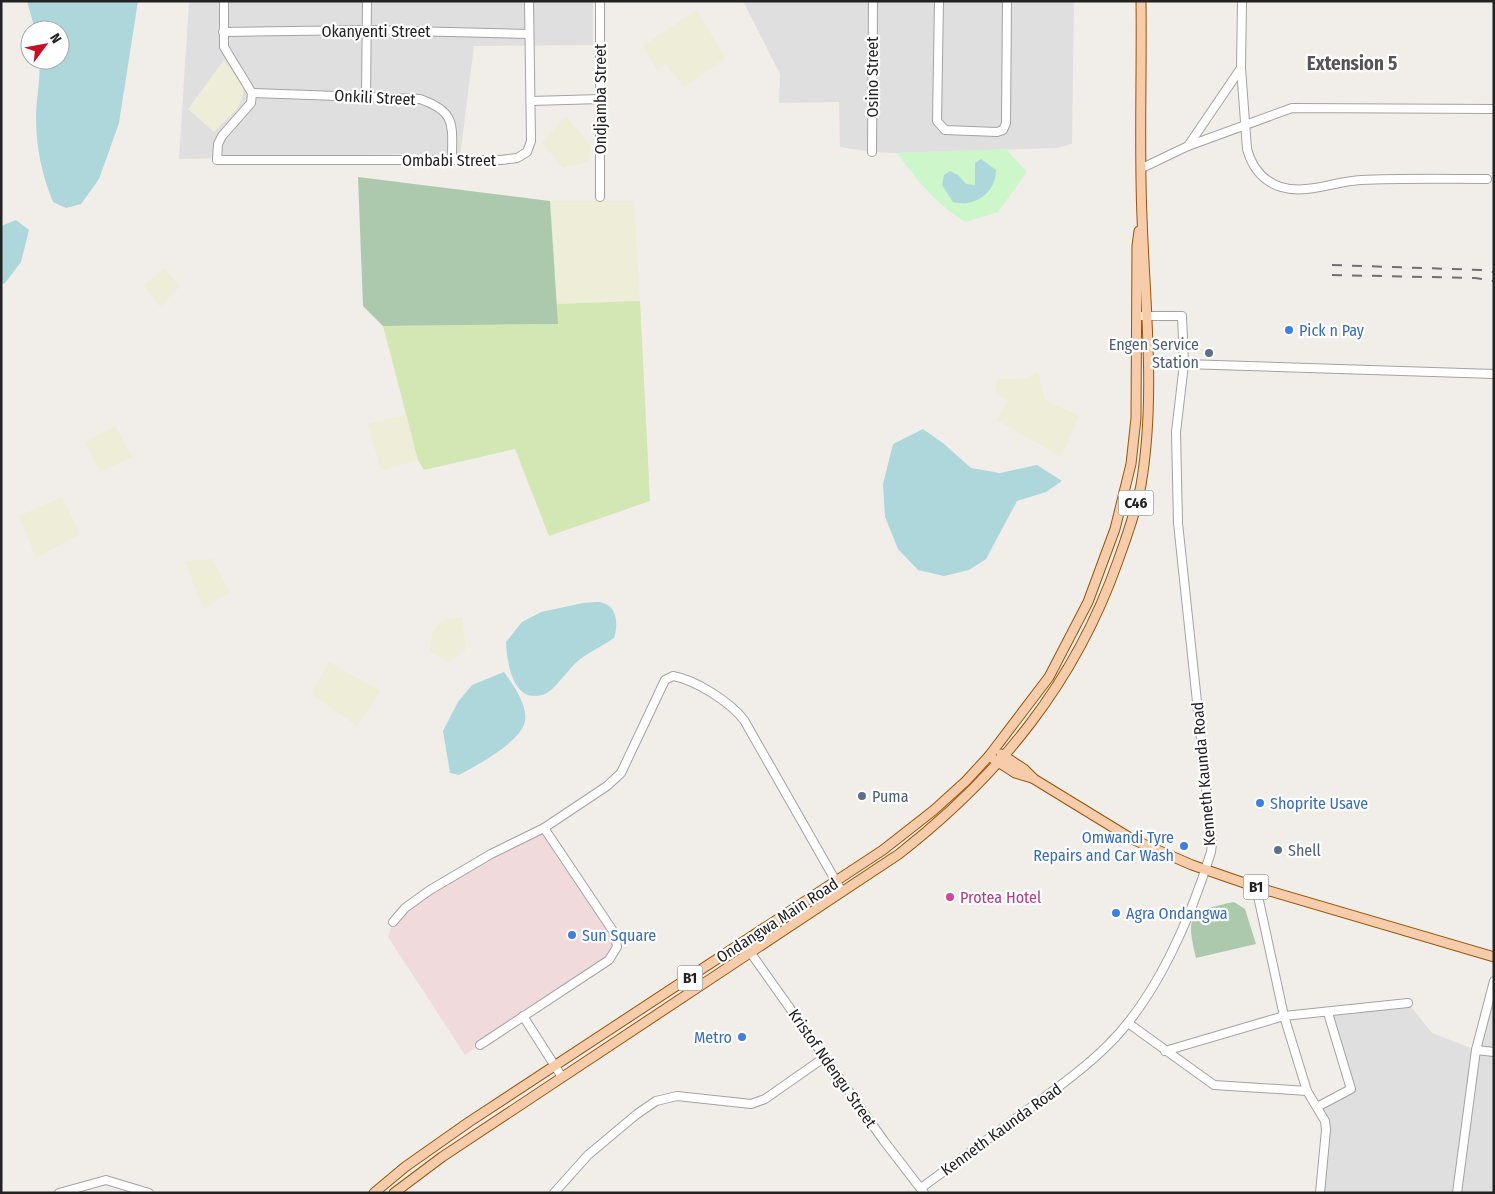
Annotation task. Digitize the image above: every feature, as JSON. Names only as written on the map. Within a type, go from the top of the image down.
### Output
[{"type":"main road","name":"C46","points":[[991,753],[1049,677],[1070,639],[1102,568],[1122,505],[1131,464],[1136,418],[1141,317],[1141,1]]},
{"type":"main road","name":"C46","points":[[1002,760],[1039,714],[1083,642],[1114,574],[1135,510],[1140,486],[1146,434],[1141,317]]},
{"type":"main road","name":"B1","points":[[991,753],[1002,760],[1015,773],[1034,779],[1132,839],[1256,887],[1494,957]]},
{"type":"main road","name":"Ondangwa Main Road","points":[[374,1193],[405,1167],[554,1065],[836,881],[912,829],[966,781],[991,753]]},
{"type":"main road","name":"Ondangwa Main Road","points":[[394,1193],[442,1157],[751,953],[920,838],[968,796],[1002,760]]},
{"type":"street","points":[[224,1],[223,32],[227,53],[252,93]]},
{"type":"street","points":[[366,96],[367,1]]},
{"type":"street","name":"Ombabi Street","points":[[252,93],[251,103],[222,136],[218,144],[217,160],[501,160],[517,158],[527,152],[531,141],[529,1]]},
{"type":"street","name":"Ondjamba Street","points":[[600,1],[600,197]]},
{"type":"street","name":"Osino Street","points":[[872,152],[873,1]]},
{"type":"street","points":[[939,1],[937,121],[945,130],[996,132],[1003,130],[1006,123],[1007,1]]},
{"type":"street","points":[[1242,1],[1241,68],[1247,125],[1247,149],[1251,162],[1258,172],[1270,182],[1282,187],[1298,190],[1359,180],[1488,179]]},
{"type":"street","name":"Okanyenti Street","points":[[223,32],[367,30],[529,34]]},
{"type":"street","points":[[1188,146],[1241,68]]},
{"type":"street","name":"Onkili Street","points":[[252,93],[420,99],[444,110],[450,119],[452,160]]},
{"type":"street","points":[[531,101],[601,99]]},
{"type":"street","points":[[1142,168],[1188,146],[1292,108],[1494,109]]},
{"type":"street","name":"Kenneth Kaunda Road","points":[[922,1190],[1083,1067],[1109,1044],[1128,1023],[1168,958],[1206,869],[1212,843],[1178,523],[1176,432],[1184,364],[1182,316],[1141,317]]},
{"type":"street","points":[[1184,364],[1494,374]]},
{"type":"street","points":[[393,922],[405,908],[430,890],[491,854],[544,828],[607,786],[621,773],[665,680],[673,676],[692,683],[733,706],[744,720],[842,892]]},
{"type":"street","points":[[480,1044],[609,960],[618,947],[615,934],[544,828]]},
{"type":"street","points":[[1256,887],[1284,1016],[1307,1091],[1318,1107],[1326,1130],[1320,1193]]},
{"type":"street","name":"Kristof Ndengu Street","points":[[743,942],[884,1141],[922,1190]]},
{"type":"street","points":[[1457,1193],[1476,1050],[1494,981]]},
{"type":"street","points":[[1165,1050],[1284,1016],[1328,1013],[1408,1003]]},
{"type":"street","points":[[1318,1107],[1351,1088],[1328,1013]]},
{"type":"street","points":[[523,1016],[562,1077]]},
{"type":"street","points":[[1128,1023],[1214,1085],[1307,1091]]},
{"type":"street","points":[[1476,1050],[1494,1052]]},
{"type":"street","points":[[554,1193],[588,1154],[636,1114],[656,1101],[677,1096],[751,1104],[765,1099],[825,1057]]},
{"type":"street","points":[[59,1193],[106,1180],[149,1193]]},
{"type":"shaded area","points":[[189,1],[593,1],[593,45],[474,46],[460,156],[408,154],[179,159]]},
{"type":"shaded area","points":[[743,1],[1074,1],[1072,144],[1056,148],[897,153],[872,152],[840,147],[839,102],[779,103],[780,74]]},
{"type":"shaded area","points":[[544,828],[615,934],[617,947],[609,960],[465,1055],[388,937],[393,922],[430,890]]},
{"type":"shaded area","points":[[1494,990],[1494,1193],[1320,1193],[1326,1130],[1317,1107],[1351,1088],[1328,1013],[1408,1003],[1432,1033],[1476,1050]]},
{"type":"green space","points":[[697,10],[725,58],[684,87],[666,64],[657,70],[643,46]]},
{"type":"green space","points":[[224,60],[243,86],[243,95],[238,108],[214,132],[188,109]]},
{"type":"green space","points":[[566,116],[591,147],[589,161],[563,168],[542,143]]},
{"type":"green space","points":[[1006,149],[1027,172],[998,212],[966,222],[936,200],[897,153]]},
{"type":"green space","points":[[358,177],[550,201],[558,324],[383,326],[363,306]]},
{"type":"green space","points":[[550,201],[634,201],[640,301],[556,304]]},
{"type":"green space","points":[[164,269],[180,286],[160,307],[144,285]]},
{"type":"green space","points":[[640,301],[650,501],[549,536],[515,449],[424,470],[418,460],[383,326],[557,324],[556,304]]},
{"type":"green space","points":[[1038,372],[1045,400],[1079,416],[1061,457],[997,420],[1008,401],[995,394],[997,379],[1022,379]]},
{"type":"green space","points":[[406,415],[418,460],[381,471],[368,424]]},
{"type":"green space","points":[[115,426],[132,457],[100,472],[85,442]]},
{"type":"green space","points":[[62,497],[80,534],[36,558],[19,516]]},
{"type":"green space","points":[[212,559],[230,592],[203,609],[185,561]]},
{"type":"green space","points":[[462,617],[466,649],[449,662],[430,652],[433,630],[443,620]]},
{"type":"green space","points":[[329,662],[381,691],[357,726],[311,694]]},
{"type":"green space","points":[[1234,902],[1245,909],[1256,944],[1196,958],[1191,932],[1194,916],[1208,908]]},
{"type":"water","points":[[27,1],[138,1],[119,123],[99,179],[81,204],[66,208],[53,202],[49,192],[40,161],[36,111],[39,70],[70,70],[70,20],[32,20]]},
{"type":"water","points":[[981,159],[996,170],[992,186],[988,192],[976,201],[969,203],[953,202],[942,185],[944,175],[950,171],[958,175],[966,184],[975,185],[975,163]]},
{"type":"water","points":[[16,220],[29,230],[21,262],[5,283],[1,285],[1,226]]},
{"type":"water","points":[[923,429],[944,444],[971,468],[1000,473],[1037,465],[1062,481],[1046,492],[1017,501],[986,559],[969,570],[944,576],[918,570],[898,549],[885,517],[883,484],[893,444]]},
{"type":"water","points":[[601,602],[612,609],[616,618],[614,638],[578,661],[549,692],[534,696],[526,694],[519,688],[510,671],[506,642],[522,622],[541,612],[583,603]]},
{"type":"water","points":[[504,672],[522,702],[525,721],[522,729],[507,745],[487,759],[459,775],[450,773],[443,731],[458,702],[472,685]]},
{"type":"railway","points":[[1332,265],[1494,272]]},
{"type":"railway","points":[[1332,275],[1475,278],[1494,281]]},
{"type":"place","name":"Pick n Pay","points":[[1289,330]]},
{"type":"place","name":"Engen Service Station","points":[[1209,353]]},
{"type":"place","name":"Puma","points":[[862,796]]},
{"type":"place","name":"Shoprite Usave","points":[[1260,803]]},
{"type":"place","name":"Omwandi Tyre Repairs and Car Wash","points":[[1184,846]]},
{"type":"place","name":"Shell","points":[[1278,850]]},
{"type":"place","name":"Protea Hotel","points":[[950,897]]},
{"type":"place","name":"Agra Ondangwa","points":[[1116,913]]},
{"type":"place","name":"Sun Square","points":[[572,935]]},
{"type":"place","name":"Metro","points":[[742,1037]]},
{"type":"district","name":"Extension 5","points":[[1352,63]]}]
